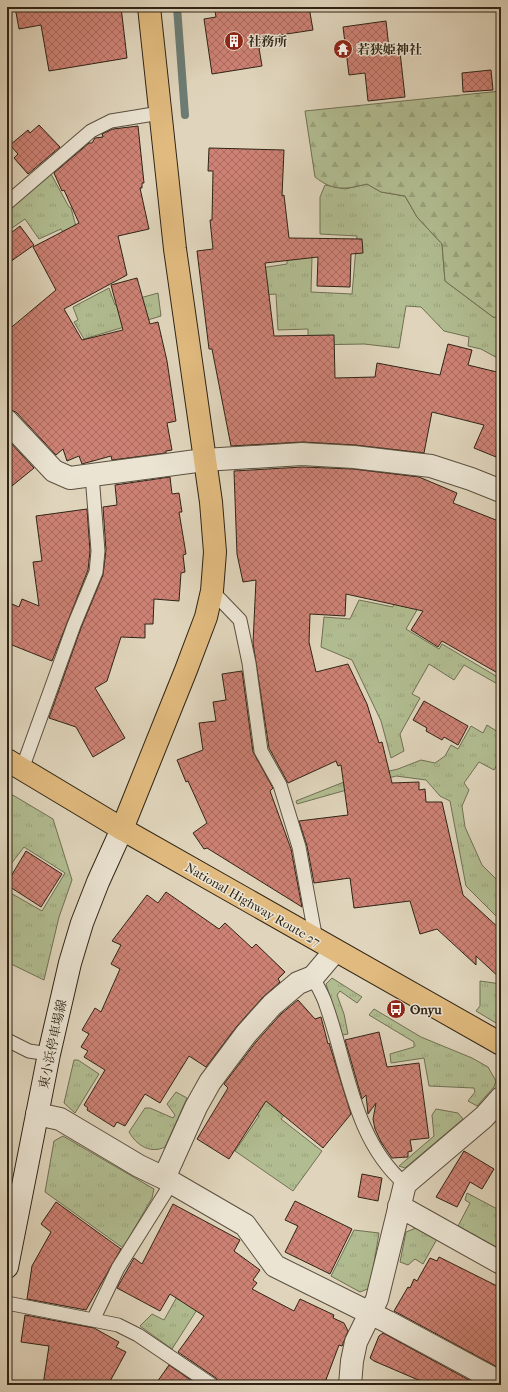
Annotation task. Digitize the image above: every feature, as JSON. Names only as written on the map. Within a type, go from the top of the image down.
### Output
[{"type":"main road","points":[[122,829],[206,617],[212,591],[215,552],[211,502],[186,336],[149,7]]},
{"type":"main road","name":"National Highway Route 27","points":[[14,765],[122,829],[501,1044]]},
{"type":"street","points":[[7,421],[54,471],[70,478],[204,460],[302,454],[354,457],[430,466],[471,479],[501,491]]},
{"type":"street","name":"東小浜停車場線","points":[[7,1267],[13,1198],[37,1114],[70,963],[82,923],[98,882],[122,829]]},
{"type":"street","points":[[168,1180],[196,1107],[210,1082],[246,1034],[272,1005],[298,983],[313,977],[335,950]]},
{"type":"street","points":[[350,1385],[356,1342],[378,1299],[405,1184],[484,1118],[501,1098]]},
{"type":"street","points":[[37,1114],[60,1120],[245,1225],[275,1266],[501,1383]]},
{"type":"street","points":[[399,1206],[501,1263]]},
{"type":"lane","points":[[7,203],[91,132],[111,121],[160,113]]},
{"type":"lane","points":[[14,765],[96,572],[98,551],[92,475]]},
{"type":"lane","points":[[212,591],[240,620],[249,663],[261,751],[280,785],[299,847],[316,940]]},
{"type":"lane","points":[[313,977],[326,1004],[348,1082],[365,1131],[392,1173],[405,1184]]},
{"type":"lane","points":[[7,1040],[29,1050],[49,1054]]},
{"type":"lane","points":[[94,1318],[118,1268],[168,1180]]},
{"type":"lane","points":[[7,1303],[94,1318],[118,1324],[138,1335],[212,1385]]},
{"type":"green space","points":[[501,91],[501,318],[493,317],[445,281],[442,244],[417,217],[405,196],[381,192],[367,184],[346,188],[334,187],[315,177],[305,111]]},
{"type":"green space","points":[[51,174],[69,207],[71,208],[80,241],[67,240],[61,229],[39,239],[25,219],[12,228],[7,223],[7,211]]},
{"type":"green space","points":[[367,184],[381,192],[405,196],[417,217],[442,244],[445,281],[493,317],[501,318],[501,360],[481,349],[468,346],[469,337],[444,331],[421,307],[406,306],[399,348],[364,344],[308,345],[308,329],[278,330],[276,294],[263,295],[261,268],[287,264],[287,260],[312,257],[311,292],[352,294],[357,236],[320,234],[320,197],[325,185],[345,189]]},
{"type":"green space","points":[[109,288],[115,305],[158,293],[161,316],[84,339],[74,322],[78,320],[73,307]]},
{"type":"green space","points":[[400,580],[425,596],[406,629],[439,649],[442,644],[501,679],[501,686],[464,665],[454,680],[429,664],[412,694],[420,698],[400,734],[404,751],[391,758],[381,721],[352,660],[321,647],[324,617],[350,619],[359,600],[393,607]]},
{"type":"green space","points":[[487,725],[501,734],[501,758],[494,770],[479,762],[464,783],[469,790],[462,806],[465,827],[482,865],[501,884],[501,921],[466,886],[450,801],[440,796],[426,780],[396,776],[297,804],[296,801],[344,782],[398,769],[421,760],[435,763],[445,756],[451,745],[458,749],[471,726],[483,733]]},
{"type":"green space","points":[[11,794],[53,819],[72,880],[59,917],[44,980],[7,962],[7,891],[42,911],[65,873],[24,847],[11,864],[7,862],[7,798]]},
{"type":"green space","points":[[332,978],[362,997],[357,1003],[340,991],[337,995],[344,1014],[348,1034],[342,1035],[326,984]]},
{"type":"green space","points":[[480,981],[501,984],[501,1026],[476,1011],[480,1006]]},
{"type":"green space","points":[[374,1009],[421,1037],[472,1058],[488,1067],[496,1081],[494,1087],[477,1106],[468,1101],[475,1092],[474,1088],[429,1086],[424,1058],[391,1063],[390,1054],[414,1047],[414,1042],[369,1015]]},
{"type":"green space","points":[[74,1060],[78,1060],[99,1074],[75,1113],[64,1103]]},
{"type":"green space","points":[[176,1092],[187,1098],[165,1147],[155,1150],[140,1145],[129,1132],[145,1108],[150,1108],[173,1118],[175,1115],[167,1104]]},
{"type":"green space","points":[[230,1094],[294,1104],[281,1119],[322,1151],[293,1191],[235,1151],[259,1116]]},
{"type":"green space","points":[[436,1109],[458,1113],[463,1119],[405,1168],[399,1166],[434,1136],[432,1115]]},
{"type":"green space","points":[[63,1136],[154,1189],[152,1198],[123,1248],[45,1192],[54,1141]]},
{"type":"green space","points":[[467,1193],[501,1211],[501,1250],[458,1226],[470,1203],[465,1200]]},
{"type":"green space","points":[[416,1228],[437,1239],[423,1264],[415,1259],[408,1265],[400,1262],[406,1232]]},
{"type":"green space","points":[[354,1230],[379,1233],[370,1288],[360,1292],[331,1276]]},
{"type":"green space","points":[[223,1269],[172,1349],[140,1326],[152,1314],[164,1320],[191,1272]]},
{"type":"building","points":[[15,7],[121,7],[127,58],[49,71],[41,25],[19,29]]},
{"type":"building","name":"社務所","points":[[224,7],[309,7],[313,30],[260,38],[262,47],[259,48],[262,66],[212,74],[204,19],[216,17],[215,11],[224,9]]},
{"type":"building","points":[[386,21],[389,48],[400,52],[405,97],[368,101],[365,73],[349,75],[343,27]]},
{"type":"building","points":[[491,70],[493,90],[463,92],[462,73]]},
{"type":"building","points":[[39,125],[60,147],[28,174],[14,158],[18,154],[10,145],[28,130],[30,133]]},
{"type":"building","points":[[138,126],[144,183],[142,183],[142,188],[140,188],[149,229],[118,236],[127,275],[64,309],[82,340],[123,330],[111,285],[137,278],[150,324],[158,322],[167,361],[176,421],[167,423],[172,450],[166,451],[166,453],[112,460],[111,456],[82,464],[79,456],[67,461],[63,449],[56,455],[16,412],[7,409],[7,331],[56,290],[33,247],[79,223],[64,190],[62,191],[54,173],[89,143],[92,143],[95,138],[103,137],[102,134],[113,129]]},
{"type":"building","points":[[209,148],[284,150],[282,196],[284,195],[289,238],[362,239],[363,253],[351,254],[350,287],[317,286],[318,257],[265,263],[274,336],[334,335],[335,378],[375,377],[377,363],[440,375],[448,344],[472,350],[468,365],[501,373],[501,459],[474,448],[484,425],[432,412],[424,453],[355,445],[303,442],[231,446],[212,349],[209,349],[197,251],[213,249],[210,220],[212,220],[213,171],[208,171]]},
{"type":"building","points":[[20,226],[34,245],[7,264],[7,236]]},
{"type":"building","points":[[7,439],[34,468],[7,490]]},
{"type":"building","points":[[302,467],[353,469],[419,477],[457,493],[453,503],[501,522],[501,675],[442,641],[438,647],[411,630],[423,611],[346,594],[345,616],[310,614],[309,642],[316,672],[348,664],[367,704],[379,743],[382,742],[392,783],[419,782],[419,790],[425,789],[426,802],[442,802],[463,895],[501,930],[501,979],[476,956],[476,965],[437,929],[420,934],[410,901],[354,908],[350,878],[314,883],[307,846],[299,821],[348,815],[341,765],[338,766],[336,761],[288,783],[269,748],[253,643],[256,580],[243,582],[237,554],[234,471]]},
{"type":"building","points":[[170,477],[172,494],[179,493],[182,512],[179,512],[186,554],[183,555],[185,572],[181,573],[179,601],[154,599],[153,624],[145,624],[145,638],[121,637],[107,681],[95,688],[125,738],[93,757],[76,727],[49,718],[81,628],[103,575],[106,550],[103,507],[117,505],[115,485]]},
{"type":"building","points":[[87,509],[90,551],[88,570],[52,661],[7,643],[7,602],[19,607],[22,599],[39,606],[33,562],[42,561],[36,516]]},
{"type":"building","points":[[242,671],[253,752],[273,788],[270,791],[291,849],[302,907],[207,848],[204,849],[193,833],[207,823],[188,781],[186,782],[177,760],[203,750],[199,723],[216,721],[213,702],[226,700],[222,674]]},
{"type":"building","points":[[424,701],[468,726],[458,745],[444,737],[442,740],[426,731],[427,728],[413,720]]},
{"type":"building","points":[[26,851],[62,874],[41,907],[7,885]]},
{"type":"building","points":[[166,892],[219,929],[225,923],[252,948],[256,944],[285,972],[278,979],[280,982],[263,997],[237,1026],[206,1067],[189,1056],[160,1103],[145,1094],[125,1126],[117,1122],[114,1127],[87,1110],[88,1108],[84,1105],[105,1070],[84,1057],[88,1051],[81,1047],[89,1034],[82,1030],[95,1008],[101,1012],[120,969],[111,964],[121,945],[112,941],[147,895],[158,903]]},
{"type":"building","points":[[298,1000],[315,1019],[321,1017],[328,1044],[329,1043],[351,1114],[323,1148],[266,1101],[229,1159],[197,1139],[228,1088],[224,1084],[256,1042],[281,1014]]},
{"type":"building","points":[[379,1032],[387,1067],[419,1063],[429,1138],[410,1140],[412,1151],[408,1152],[408,1157],[392,1158],[381,1142],[375,1129],[373,1119],[376,1103],[368,1114],[366,1095],[362,1099],[345,1040]]},
{"type":"building","points":[[464,1151],[494,1169],[482,1189],[470,1182],[457,1207],[436,1197]]},
{"type":"building","points":[[362,1174],[382,1178],[378,1201],[358,1197]]},
{"type":"building","points":[[295,1201],[352,1229],[330,1274],[285,1252],[298,1226],[285,1220]]},
{"type":"building","points":[[56,1202],[121,1249],[86,1310],[27,1299],[32,1266],[51,1232],[41,1224]]},
{"type":"building","points":[[173,1204],[240,1240],[234,1251],[260,1270],[253,1280],[257,1283],[252,1289],[294,1311],[300,1299],[334,1315],[333,1318],[344,1323],[348,1331],[342,1346],[339,1345],[324,1385],[220,1385],[216,1378],[178,1352],[204,1316],[170,1294],[160,1311],[117,1288],[134,1258],[142,1264]]},
{"type":"building","points":[[439,1257],[501,1288],[501,1369],[394,1311],[408,1287],[410,1288],[414,1279],[417,1281],[430,1258],[437,1261]]},
{"type":"building","points":[[25,1315],[94,1328],[119,1342],[116,1347],[126,1352],[108,1385],[43,1385],[49,1346],[21,1342]]},
{"type":"building","points":[[383,1333],[478,1385],[430,1385],[374,1361],[370,1358],[379,1336]]},
{"type":"building","points":[[169,1365],[198,1385],[155,1385]]},
{"type":"waterway","points":[[177,7],[185,115]]},
{"type":"place","name":"社務所","points":[[234,41]]},
{"type":"place","name":"若狭姫神社","points":[[343,49]]},
{"type":"place","name":"Onyu","points":[[396,1009]]}]
